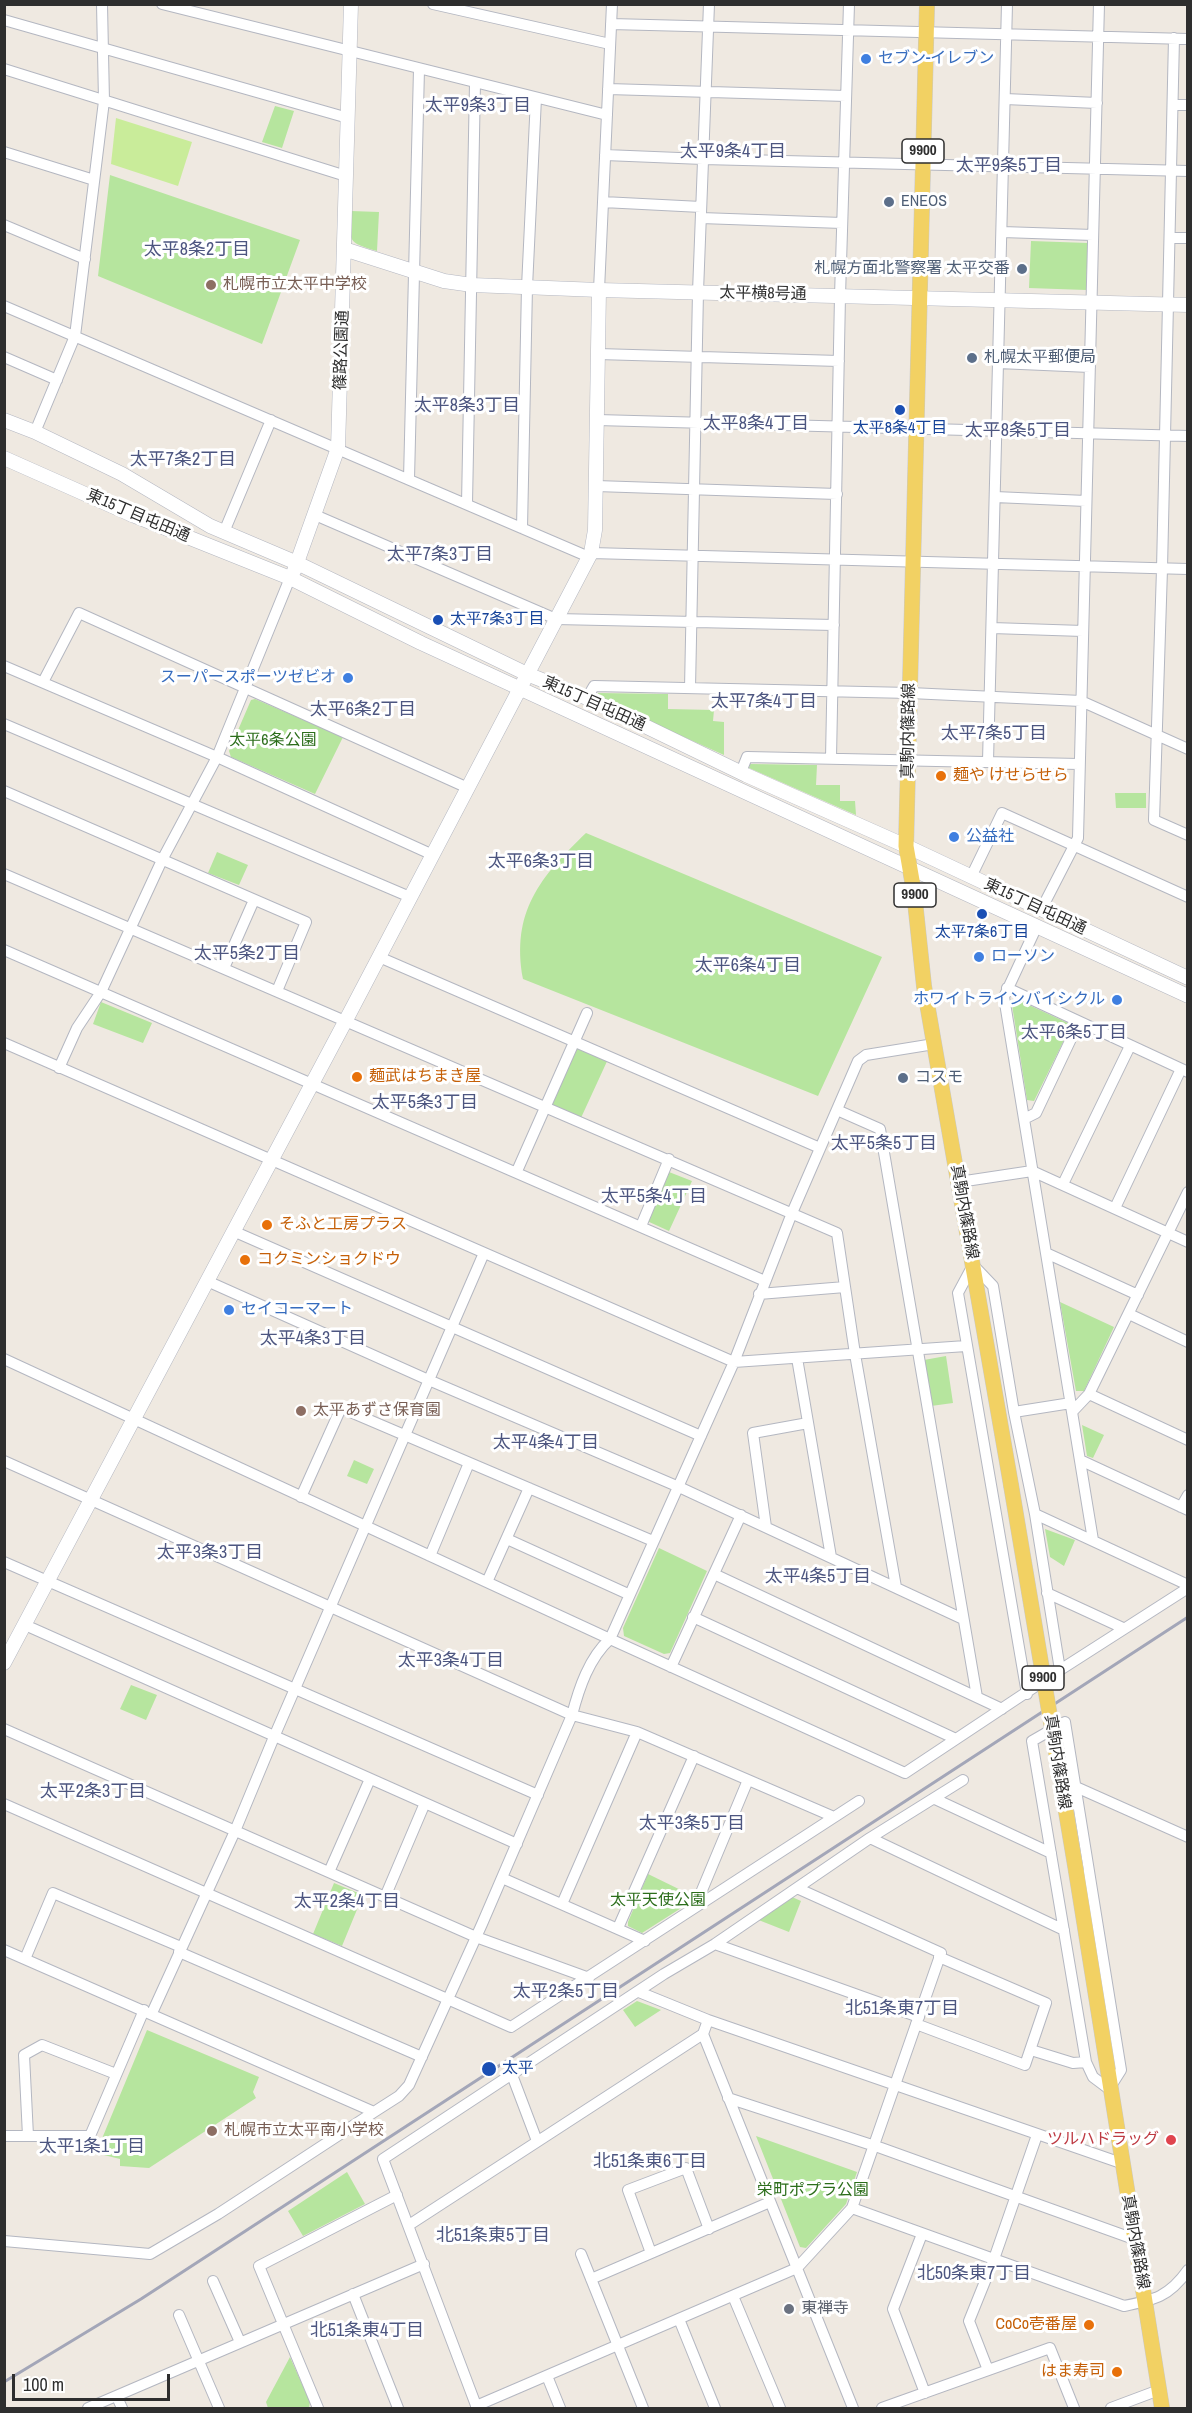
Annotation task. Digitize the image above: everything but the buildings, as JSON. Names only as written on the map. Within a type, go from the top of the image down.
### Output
[{"type":"main road","name":"真駒内篠路線","points":[[927,4],[906,846],[914,891],[924,986],[1076,1871],[1109,2089],[1162,2409]]},
{"type":"street","points":[[35,432],[75,336],[104,101],[102,4]]},
{"type":"street","points":[[162,4],[607,116]]},
{"type":"street","name":"篠路公園通","points":[[290,578],[338,448],[351,4]]},
{"type":"street","points":[[433,4],[610,44]]},
{"type":"street","points":[[4,1663],[590,555],[595,530],[599,290],[612,4]]},
{"type":"street","points":[[690,688],[698,292],[709,4]]},
{"type":"street","points":[[831,758],[840,296],[849,4]]},
{"type":"street","points":[[988,761],[1007,4]]},
{"type":"street","points":[[1041,910],[1078,838],[1100,4]]},
{"type":"street","points":[[4,20],[348,118]]},
{"type":"street","points":[[611,24],[1188,39]]},
{"type":"street","points":[[1174,38],[1166,435],[1154,820],[1188,835]]},
{"type":"street","points":[[4,69],[346,176]]},
{"type":"street","points":[[409,479],[419,69]]},
{"type":"street","points":[[467,504],[475,83]]},
{"type":"street","points":[[608,89],[846,96]]},
{"type":"street","points":[[522,528],[527,287],[536,98]]},
{"type":"street","points":[[1005,99],[1097,102]]},
{"type":"street","points":[[1173,105],[1188,105]]},
{"type":"street","points":[[4,152],[94,180]]},
{"type":"street","points":[[605,154],[703,159],[1188,171]]},
{"type":"street","points":[[603,202],[701,213],[842,224]]},
{"type":"street","points":[[4,225],[86,259]]},
{"type":"street","points":[[1002,232],[1094,235]]},
{"type":"street","points":[[1170,238],[1188,238]]},
{"type":"street","name":"太平横8号通","points":[[344,249],[444,281],[471,285],[1188,305]]},
{"type":"street","points":[[4,306],[590,555],[1188,569]]},
{"type":"street","points":[[598,354],[839,362]]},
{"type":"street","points":[[4,357],[57,380]]},
{"type":"street","points":[[998,363],[1090,367]]},
{"type":"street","name":"東15丁目屯田通","points":[[4,420],[35,432],[122,474],[224,532],[297,563],[527,675],[587,698],[741,772],[906,846],[1188,978]]},
{"type":"street","points":[[224,532],[271,420]]},
{"type":"street","points":[[597,420],[1188,436]]},
{"type":"street","name":"東15丁目屯田通","points":[[4,458],[130,514],[290,578],[421,643],[1188,996]]},
{"type":"street","points":[[596,486],[837,494]]},
{"type":"street","points":[[995,497],[1086,501]]},
{"type":"street","points":[[315,515],[556,619],[834,625]]},
{"type":"street","points":[[59,1068],[77,1028],[101,992],[162,860],[216,757],[290,578]]},
{"type":"street","points":[[43,682],[79,613],[468,788]]},
{"type":"street","points":[[992,628],[1083,631]]},
{"type":"street","points":[[4,666],[216,757],[433,855]]},
{"type":"street","points":[[587,698],[594,686],[910,693],[1081,701],[1188,749]]},
{"type":"street","points":[[4,724],[410,897]]},
{"type":"street","points":[[741,772],[747,757],[1079,764]]},
{"type":"street","points":[[4,791],[306,922],[277,991]]},
{"type":"street","points":[[970,877],[1002,813],[1188,897]]},
{"type":"street","points":[[4,874],[837,1233],[855,1354],[896,1587]]},
{"type":"street","points":[[224,968],[254,900]]},
{"type":"street","points":[[1037,926],[1004,997],[1093,1540]]},
{"type":"street","points":[[4,950],[765,1281]]},
{"type":"street","points":[[379,957],[820,1148]]},
{"type":"street","points":[[1007,988],[1184,1071],[1116,1208]]},
{"type":"street","points":[[517,1172],[587,1013]]},
{"type":"street","points":[[1024,1119],[1036,1113],[1079,1022]]},
{"type":"street","points":[[4,1043],[734,1362],[966,1346]]},
{"type":"street","points":[[4,2241],[150,2254],[218,2214],[399,2096],[409,2085],[517,1844],[597,1650],[610,1639],[628,1594],[679,1487],[734,1362],[792,1213],[858,1061],[866,1055],[934,1044]]},
{"type":"street","points":[[1063,1184],[1130,1046]]},
{"type":"street","points":[[837,1110],[880,1129],[977,1697]]},
{"type":"street","points":[[641,1226],[669,1159]]},
{"type":"street","points":[[959,1182],[1032,1171],[1188,1242]]},
{"type":"street","points":[[1014,1412],[1071,1408],[1089,1394],[1188,1192]]},
{"type":"street","points":[[233,1231],[701,1436]]},
{"type":"street","points":[[4,2136],[90,2136],[116,2074],[208,1893],[484,1254]]},
{"type":"street","points":[[1046,1254],[1138,1295]]},
{"type":"street","points":[[1027,1694],[958,1293],[973,1265],[993,1286],[1014,1412],[1035,1514],[1060,1670]]},
{"type":"street","points":[[207,1281],[429,1380],[679,1487],[963,1619]]},
{"type":"street","points":[[759,1294],[845,1287]]},
{"type":"street","points":[[1129,1314],[1188,1342]]},
{"type":"street","points":[[796,1358],[831,1557]]},
{"type":"street","points":[[4,1359],[905,1773],[1188,1586]]},
{"type":"street","points":[[1089,1394],[1188,1440]]},
{"type":"street","points":[[301,1497],[341,1408],[653,1541]]},
{"type":"street","points":[[766,1527],[753,1433],[808,1423]]},
{"type":"street","points":[[1080,1460],[1184,1508],[1188,1495]]},
{"type":"street","points":[[4,1461],[572,1715],[637,1732],[834,1817]]},
{"type":"street","points":[[430,1556],[469,1463]]},
{"type":"street","points":[[487,1582],[529,1488]]},
{"type":"street","points":[[1035,1514],[1188,1586]]},
{"type":"street","points":[[671,1667],[741,1515]]},
{"type":"street","points":[[507,1539],[628,1594]]},
{"type":"street","points":[[4,1562],[538,1795]]},
{"type":"street","points":[[714,1575],[1002,1709]]},
{"type":"street","points":[[1047,1593],[1123,1628]]},
{"type":"street","points":[[693,1617],[956,1739]]},
{"type":"street","points":[[25,1625],[517,1844]]},
{"type":"street","points":[[1065,1722],[1121,2070],[1109,2089],[1093,2077],[1086,2062],[1051,1853],[1032,1741],[1065,1722]]},
{"type":"street","points":[[4,1729],[476,1937],[589,1978]]},
{"type":"street","points":[[562,1904],[637,1732]]},
{"type":"street","points":[[618,1928],[694,1756]]},
{"type":"street","points":[[329,1872],[370,1779]]},
{"type":"street","points":[[694,1907],[748,1780]]},
{"type":"street","points":[[799,1889],[941,1953],[852,2208],[797,2268],[477,2407],[383,2159],[799,1889],[870,1838],[963,1780]]},
{"type":"street","points":[[1076,1787],[1188,1837]]},
{"type":"street","points":[[935,1799],[1051,1853]]},
{"type":"street","points":[[4,1804],[511,2027],[859,1801]]},
{"type":"street","points":[[385,1897],[425,1803]]},
{"type":"street","points":[[870,1838],[1064,1930]]},
{"type":"street","points":[[502,1878],[645,1941]]},
{"type":"street","points":[[25,1959],[53,1893],[422,2057]]},
{"type":"street","points":[[715,1944],[1025,2065],[1046,2003],[939,1957]]},
{"type":"street","points":[[4,1950],[374,2112]]},
{"type":"street","points":[[639,1992],[708,2020],[1121,2163]]},
{"type":"street","points":[[409,2225],[703,2034],[708,2020]]},
{"type":"street","points":[[703,2034],[853,2409]]},
{"type":"street","points":[[28,2136],[24,2055],[42,2045],[116,2074]]},
{"type":"street","points":[[1031,2050],[1073,2062],[1086,2062]]},
{"type":"street","points":[[512,2075],[537,2141]]},
{"type":"street","points":[[728,2098],[873,2145],[1134,2239]]},
{"type":"street","points":[[988,2370],[969,2321],[994,2259],[1037,2134]]},
{"type":"street","points":[[651,2253],[628,2190],[686,2168],[709,2229]]},
{"type":"street","points":[[318,2409],[259,2266],[397,2195]]},
{"type":"street","points":[[591,2279],[770,2202]]},
{"type":"street","points":[[852,2208],[1124,2306],[1161,2297],[1177,2286],[1188,2270]]},
{"type":"street","points":[[922,2234],[893,2309],[925,2393]]},
{"type":"street","points":[[581,2254],[643,2409]]},
{"type":"street","points":[[88,2409],[199,2359],[424,2264]]},
{"type":"street","points":[[213,2281],[240,2342]]},
{"type":"street","points":[[353,2294],[398,2409]]},
{"type":"street","points":[[733,2296],[780,2409]]},
{"type":"street","points":[[179,2315],[219,2409]]},
{"type":"street","points":[[679,2319],[715,2409]]},
{"type":"street","points":[[882,2409],[1050,2348],[1074,2409]]},
{"type":"street","points":[[547,2376],[560,2409]]},
{"type":"street","points":[[1111,2409],[1159,2390]]},
{"type":"street","points":[[117,2397],[122,2409]]},
{"type":"green space","points":[[275,106],[294,111],[282,148],[262,142]]},
{"type":"green space","points":[[116,118],[192,142],[178,186],[111,164]]},
{"type":"green space","points":[[110,175],[300,240],[262,344],[98,276]]},
{"type":"green space","points":[[351,211],[379,212],[377,251],[355,243],[352,239]]},
{"type":"green space","points":[[1031,241],[1088,243],[1086,290],[1029,288]]},
{"type":"green space","points":[[598,693],[668,694],[668,709],[714,710],[713,721],[724,722],[724,755],[597,698]]},
{"type":"green space","name":"太平6条公園","points":[[255,699],[343,737],[315,794],[231,757],[229,751],[251,700]]},
{"type":"green space","points":[[750,764],[817,765],[816,785],[840,785],[840,801],[855,801],[856,815],[749,768]]},
{"type":"green space","points":[[1115,793],[1146,793],[1146,808],[1116,808]]},
{"type":"green space","points":[[586,833],[882,957],[818,1096],[523,979],[520,955],[521,934],[533,897],[555,865]]},
{"type":"green space","points":[[217,852],[248,865],[239,885],[208,873]]},
{"type":"green space","points":[[1018,1000],[1068,1023],[1070,1028],[1034,1101],[1027,1100],[1012,1005]]},
{"type":"green space","points":[[101,1002],[152,1023],[143,1043],[93,1024]]},
{"type":"green space","points":[[575,1042],[609,1057],[580,1120],[546,1106]]},
{"type":"green space","points":[[669,1172],[692,1181],[669,1231],[647,1221]]},
{"type":"green space","points":[[1060,1302],[1114,1327],[1084,1391],[1076,1391]]},
{"type":"green space","points":[[946,1356],[953,1403],[931,1406],[924,1360]]},
{"type":"green space","points":[[1082,1425],[1104,1435],[1093,1458],[1087,1456]]},
{"type":"green space","points":[[354,1460],[374,1469],[367,1484],[347,1476]]},
{"type":"green space","points":[[1045,1529],[1075,1540],[1064,1566],[1050,1557]]},
{"type":"green space","points":[[659,1548],[707,1571],[670,1653],[664,1654],[624,1636],[623,1628]]},
{"type":"green space","points":[[131,1685],[157,1695],[146,1720],[120,1709]]},
{"type":"green space","name":"太平天使公園","points":[[648,1874],[691,1895],[686,1905],[642,1933],[628,1926],[628,1922]]},
{"type":"green space","points":[[334,1883],[363,1895],[342,1946],[313,1934]]},
{"type":"green space","points":[[792,1897],[801,1901],[789,1932],[756,1919]]},
{"type":"green space","points":[[637,2001],[661,2010],[635,2027],[623,2010]]},
{"type":"green space","points":[[147,2030],[259,2077],[253,2092],[256,2098],[149,2168],[120,2166],[120,2159],[96,2153]]},
{"type":"green space","name":"栄町ポプラ公園","points":[[756,2136],[857,2172],[846,2204],[806,2248],[800,2247]]},
{"type":"green space","points":[[347,2172],[365,2204],[303,2236],[288,2211]]},
{"type":"green space","points":[[290,2357],[310,2402],[309,2408],[268,2408],[266,2402]]},
{"type":"railway","points":[[4,2382],[141,2299],[1188,1617]]},
{"type":"place","name":"セブン-イレブン","points":[[866,59]]},
{"type":"place","name":"ENEOS","points":[[889,202]]},
{"type":"place","name":"札幌方面北警察署 太平交番","points":[[1022,269]]},
{"type":"place","name":"札幌市立太平中学校","points":[[211,285]]},
{"type":"place","name":"札幌太平郵便局","points":[[972,358]]},
{"type":"place","name":"太平8条4丁目","points":[[900,410]]},
{"type":"place","name":"太平7条3丁目","points":[[438,620]]},
{"type":"place","name":"スーパースポーツゼビオ","points":[[348,678]]},
{"type":"place","name":"麺や けせらせら","points":[[941,776]]},
{"type":"place","name":"公益社","points":[[954,837]]},
{"type":"place","name":"太平7条6丁目","points":[[982,914]]},
{"type":"place","name":"ローソン","points":[[979,957]]},
{"type":"place","name":"ホワイトラインバイシクル","points":[[1117,1000]]},
{"type":"place","name":"麺武はちまき屋","points":[[357,1077]]},
{"type":"place","name":"コスモ","points":[[903,1078]]},
{"type":"place","name":"そふと工房プラス","points":[[267,1225]]},
{"type":"place","name":"コクミンショクドウ","points":[[245,1260]]},
{"type":"place","name":"セイコーマート","points":[[229,1310]]},
{"type":"place","name":"太平あずさ保育園","points":[[301,1411]]},
{"type":"place","name":"太平","points":[[489,2069]]},
{"type":"place","name":"札幌市立太平南小学校","points":[[212,2131]]},
{"type":"place","name":"ツルハドラッグ","points":[[1171,2140]]},
{"type":"place","name":"東禅寺","points":[[789,2309]]},
{"type":"place","name":"CoCo壱番屋","points":[[1089,2325]]},
{"type":"place","name":"はま寿司","points":[[1117,2372]]},
{"type":"district","name":"太平9条3丁目","points":[[478,106]]},
{"type":"district","name":"太平9条4丁目","points":[[733,152]]},
{"type":"district","name":"太平9条5丁目","points":[[1009,166]]},
{"type":"district","name":"太平8条2丁目","points":[[197,250]]},
{"type":"district","name":"太平8条3丁目","points":[[467,406]]},
{"type":"district","name":"太平8条4丁目","points":[[756,424]]},
{"type":"district","name":"太平8条5丁目","points":[[1018,431]]},
{"type":"district","name":"太平7条2丁目","points":[[183,460]]},
{"type":"district","name":"太平7条3丁目","points":[[440,555]]},
{"type":"district","name":"太平7条4丁目","points":[[764,702]]},
{"type":"district","name":"太平6条2丁目","points":[[363,710]]},
{"type":"district","name":"太平7条5丁目","points":[[994,734]]},
{"type":"district","name":"太平6条3丁目","points":[[541,862]]},
{"type":"district","name":"太平5条2丁目","points":[[247,954]]},
{"type":"district","name":"太平6条4丁目","points":[[748,966]]},
{"type":"district","name":"太平6条5丁目","points":[[1074,1033]]},
{"type":"district","name":"太平5条3丁目","points":[[425,1103]]},
{"type":"district","name":"太平5条5丁目","points":[[884,1144]]},
{"type":"district","name":"太平5条4丁目","points":[[654,1197]]},
{"type":"district","name":"太平4条3丁目","points":[[313,1339]]},
{"type":"district","name":"太平4条4丁目","points":[[546,1443]]},
{"type":"district","name":"太平3条3丁目","points":[[210,1553]]},
{"type":"district","name":"太平4条5丁目","points":[[818,1577]]},
{"type":"district","name":"太平3条4丁目","points":[[451,1661]]},
{"type":"district","name":"太平2条3丁目","points":[[93,1792]]},
{"type":"district","name":"太平3条5丁目","points":[[692,1824]]},
{"type":"district","name":"太平2条4丁目","points":[[347,1902]]},
{"type":"district","name":"太平2条5丁目","points":[[566,1992]]},
{"type":"district","name":"北51条東7丁目","points":[[902,2009]]},
{"type":"district","name":"太平1条1丁目","points":[[92,2147]]},
{"type":"district","name":"北51条東6丁目","points":[[650,2162]]},
{"type":"district","name":"北51条東5丁目","points":[[493,2236]]},
{"type":"district","name":"北50条東7丁目","points":[[974,2274]]},
{"type":"district","name":"北51条東4丁目","points":[[367,2331]]}]
